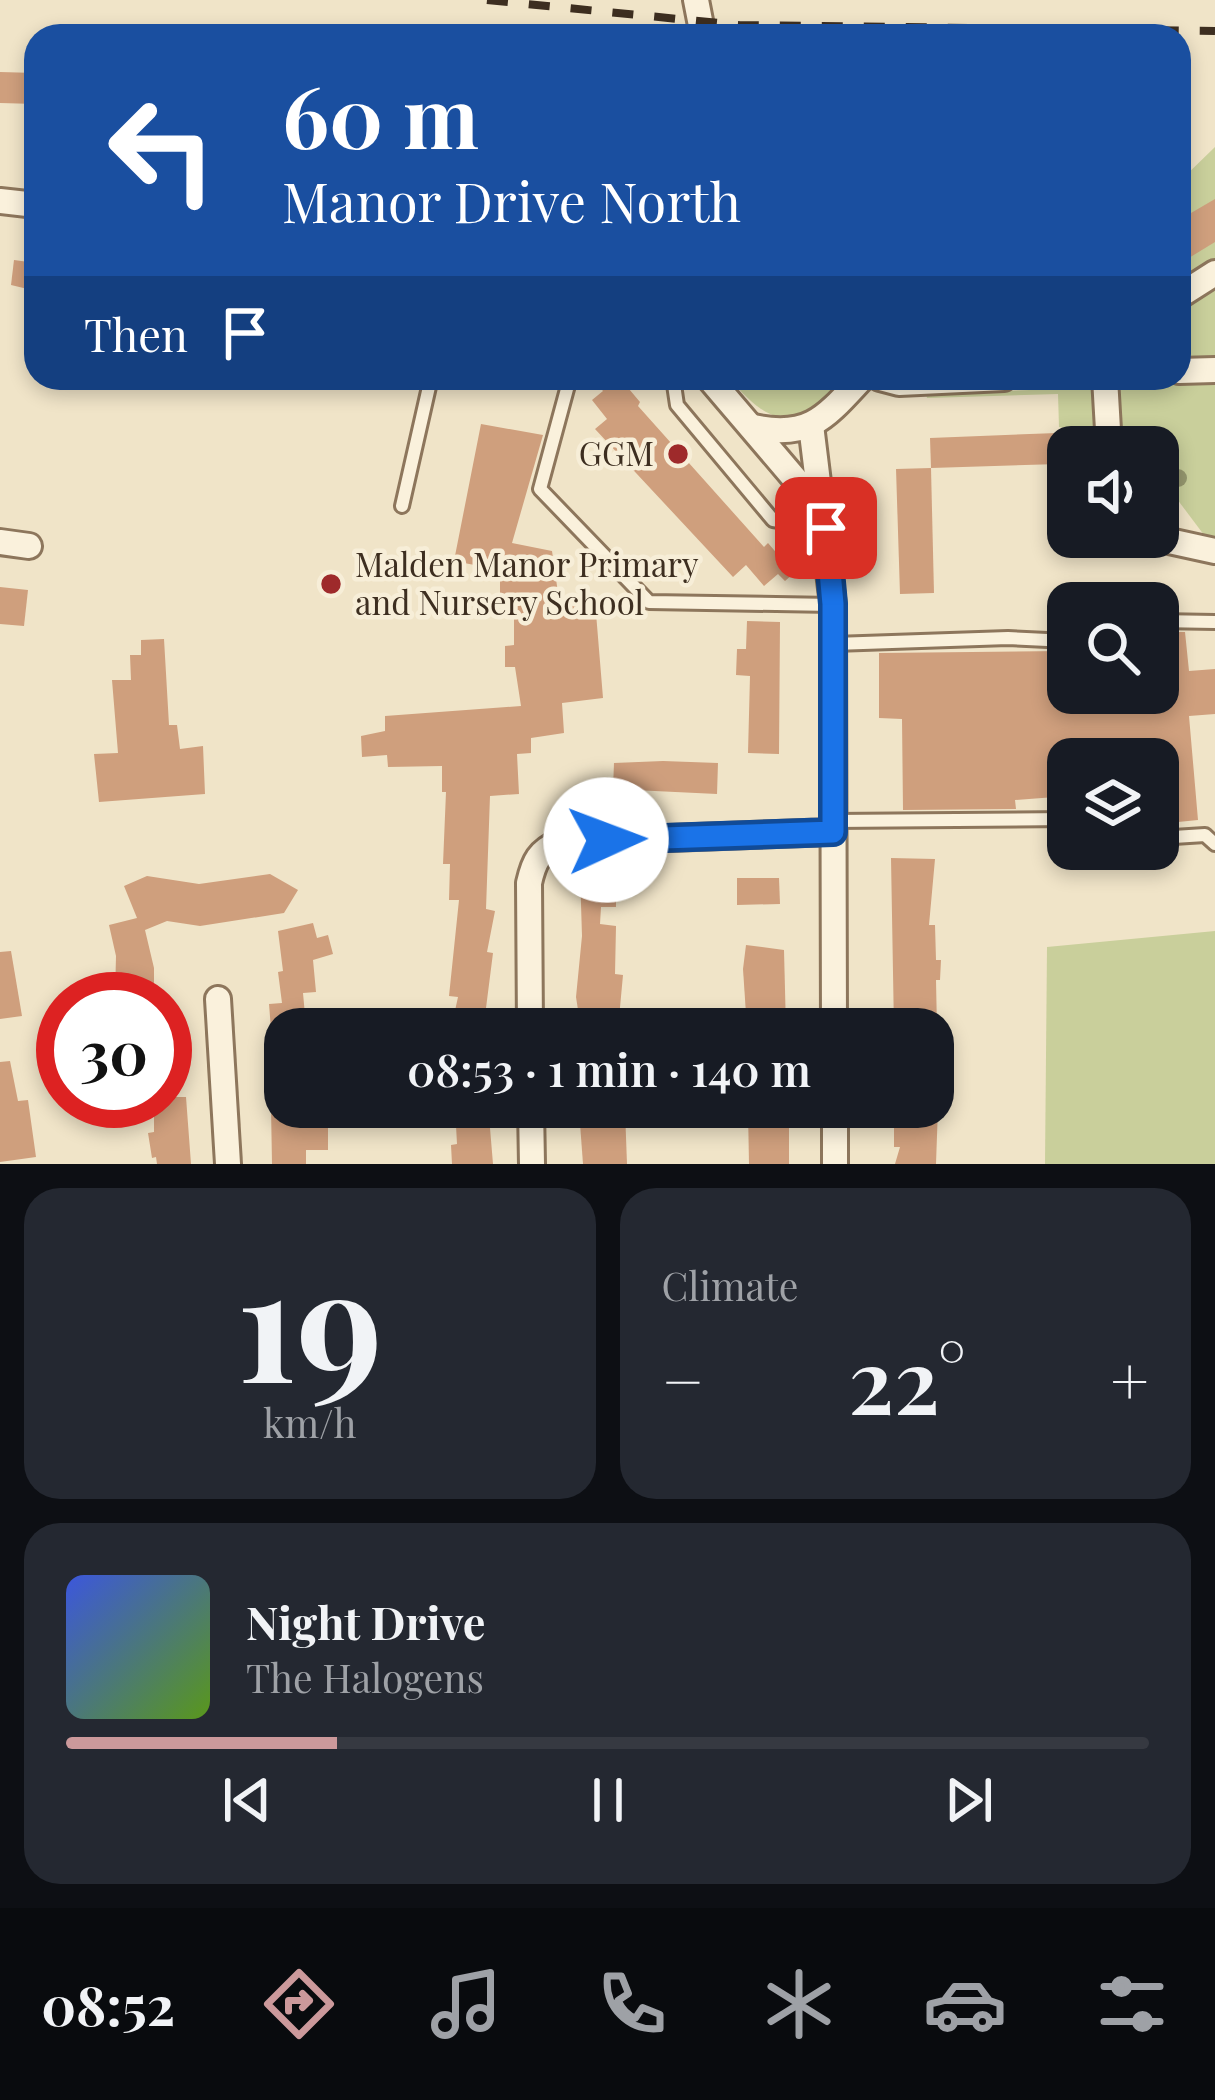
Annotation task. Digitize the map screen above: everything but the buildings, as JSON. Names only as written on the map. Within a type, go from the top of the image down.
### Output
[{"type":"street","points":[[720,390],[822,518]]},
{"type":"street","points":[[753,427],[786,434],[812,425],[849,390]]},
{"type":"street","points":[[1107,390],[1108,426]]},
{"type":"street","points":[[812,425],[833,604],[834,1008]]},
{"type":"street","points":[[0,542],[28,546]]},
{"type":"street","points":[[1179,543],[1215,550]]},
{"type":"street","points":[[530,1008],[529,883],[534,862],[544,848],[560,842],[833,826]]},
{"type":"street","points":[[218,999],[228,1164]]},
{"type":"street","points":[[531,1128],[532,1164]]},
{"type":"street","points":[[835,1128],[835,1164]]},
{"type":"lane","points":[[402,506],[428,390]]},
{"type":"lane","points":[[566,390],[540,489],[649,602],[833,604]]},
{"type":"lane","points":[[675,390],[677,405],[773,520],[822,518]]},
{"type":"lane","points":[[1179,621],[1215,622]]},
{"type":"lane","points":[[833,644],[1047,640]]},
{"type":"lane","points":[[833,826],[864,818],[1047,819]]},
{"type":"lane","points":[[1179,837],[1205,835],[1215,844]]},
{"type":"green space","points":[[1215,147],[1215,358],[1191,358],[1191,170]]},
{"type":"green space","points":[[1215,383],[1215,538],[1207,539],[1179,502],[1179,426],[1059,426],[1058,394],[927,398],[926,394],[1031,390],[1191,390],[1191,384]]},
{"type":"green space","points":[[740,390],[833,390],[814,408],[787,418],[760,408]]},
{"type":"green space","points":[[1215,931],[1215,1164],[1045,1164],[1047,947]]},
{"type":"railway","points":[[487,0],[729,24]]},
{"type":"railway","points":[[1191,31],[1215,31]]},
{"type":"place","name":"GGM","points":[[678,454]]},
{"type":"place","name":"Malden Manor Primary and Nursery School","points":[[331,584]]},
{"type":"route","points":[[606,840],[833,832],[833,604],[826,528]]}]
